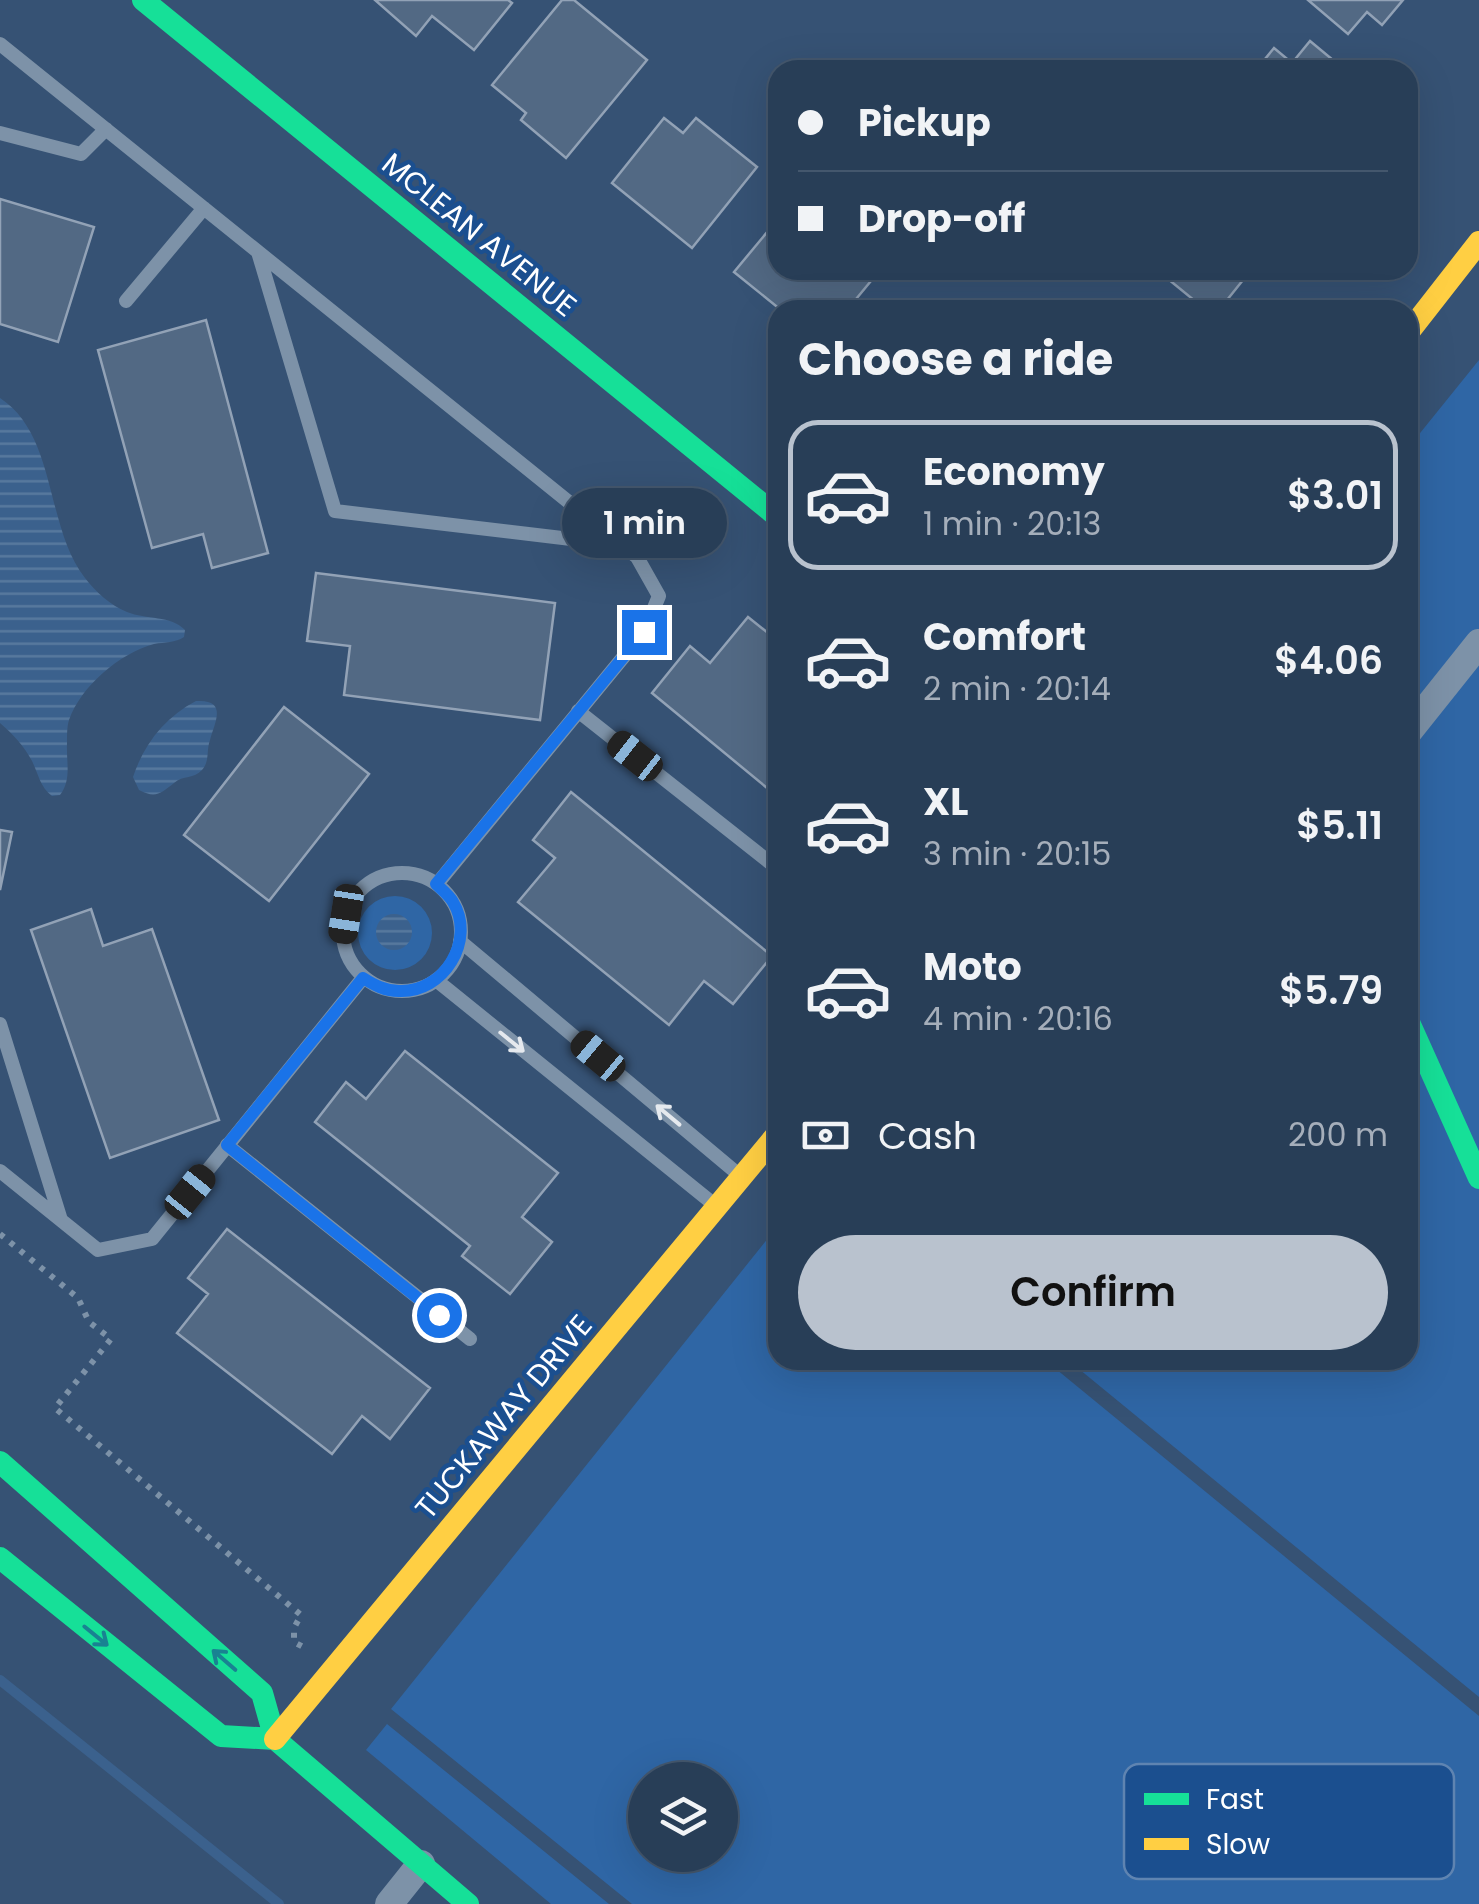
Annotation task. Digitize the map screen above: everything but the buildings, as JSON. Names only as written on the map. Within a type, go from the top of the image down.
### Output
[{"type":"street","name":"MCLEAN AVENUE","points":[[143,0],[768,509]]},
{"type":"street","points":[[1418,320],[1479,242]]},
{"type":"street","points":[[1418,719],[1479,643]]},
{"type":"street","points":[[1418,1042],[1479,1178]]},
{"type":"street","name":"TUCKAWAY DRIVE","points":[[275,1738],[768,1146]]},
{"type":"street","points":[[0,1462],[262,1694],[275,1738],[468,1904]]},
{"type":"street","points":[[0,1558],[221,1736],[275,1738]]},
{"type":"street","points":[[389,1904],[421,1864]]},
{"type":"lane","points":[[0,44],[638,556],[659,596],[644,632],[436,884]]},
{"type":"lane","points":[[0,133],[81,154],[106,129]]},
{"type":"lane","points":[[126,300],[204,208]]},
{"type":"lane","points":[[258,251],[335,511],[624,546]]},
{"type":"lane","points":[[578,711],[768,862]]},
{"type":"lane","points":[[398,873],[418,875],[436,884],[452,901],[460,920],[460,941],[450,965],[436,980],[401,992],[381,988],[363,978],[346,954],[342,934],[350,903],[364,887],[398,873]]},
{"type":"lane","points":[[460,941],[743,1177]]},
{"type":"lane","points":[[0,1171],[98,1250],[152,1239],[363,978]]},
{"type":"lane","points":[[436,980],[718,1208]]},
{"type":"lane","points":[[0,1024],[60,1220]]},
{"type":"lane","points":[[227,1145],[470,1339]]},
{"type":"path","points":[[0,1234],[78,1298],[89,1322],[111,1339],[55,1408],[301,1615],[294,1628],[294,1642],[315,1654]]},
{"type":"shaded area","points":[[1479,360],[1479,1697],[1080,1370],[1418,1370],[1418,436]]},
{"type":"shaded area","points":[[0,398],[18,414],[32,435],[63,534],[85,578],[121,609],[173,622],[185,630],[181,639],[154,644],[128,655],[92,683],[68,722],[67,777],[60,795],[48,792],[25,750],[0,723]]},
{"type":"shaded area","points":[[196,701],[212,704],[217,713],[204,767],[158,794],[139,790],[133,777],[143,753],[165,723]]},
{"type":"shaded area","points":[[395,896],[421,907],[432,933],[421,959],[395,970],[369,959],[358,933],[369,907]]},
{"type":"shaded area","points":[[394,914],[407,919],[412,932],[407,945],[394,950],[381,945],[376,932],[381,919]]},
{"type":"shaded area","points":[[768,1238],[768,1370],[1057,1370],[1479,1716],[1479,1904],[632,1904],[391,1709]]},
{"type":"shaded area","points":[[387,1724],[609,1904],[551,1904],[366,1750]]},
{"type":"waterway","points":[[0,1680],[279,1904]]},
{"type":"traffic: fast","points":[[143,0],[768,509]]},
{"type":"traffic: fast","points":[[1418,1042],[1479,1178]]},
{"type":"traffic: fast","points":[[0,1462],[262,1693],[275,1739],[468,1904]]},
{"type":"traffic: fast","points":[[0,1558],[221,1736],[275,1739]]},
{"type":"traffic: slow","points":[[1418,320],[1479,242]]},
{"type":"traffic: slow","points":[[275,1739],[768,1145]]},
{"type":"route","points":[[439,1315],[227,1145],[363,978],[381,988],[401,992],[436,980],[450,965],[460,941],[460,920],[452,901],[436,884],[644,632]]}]
